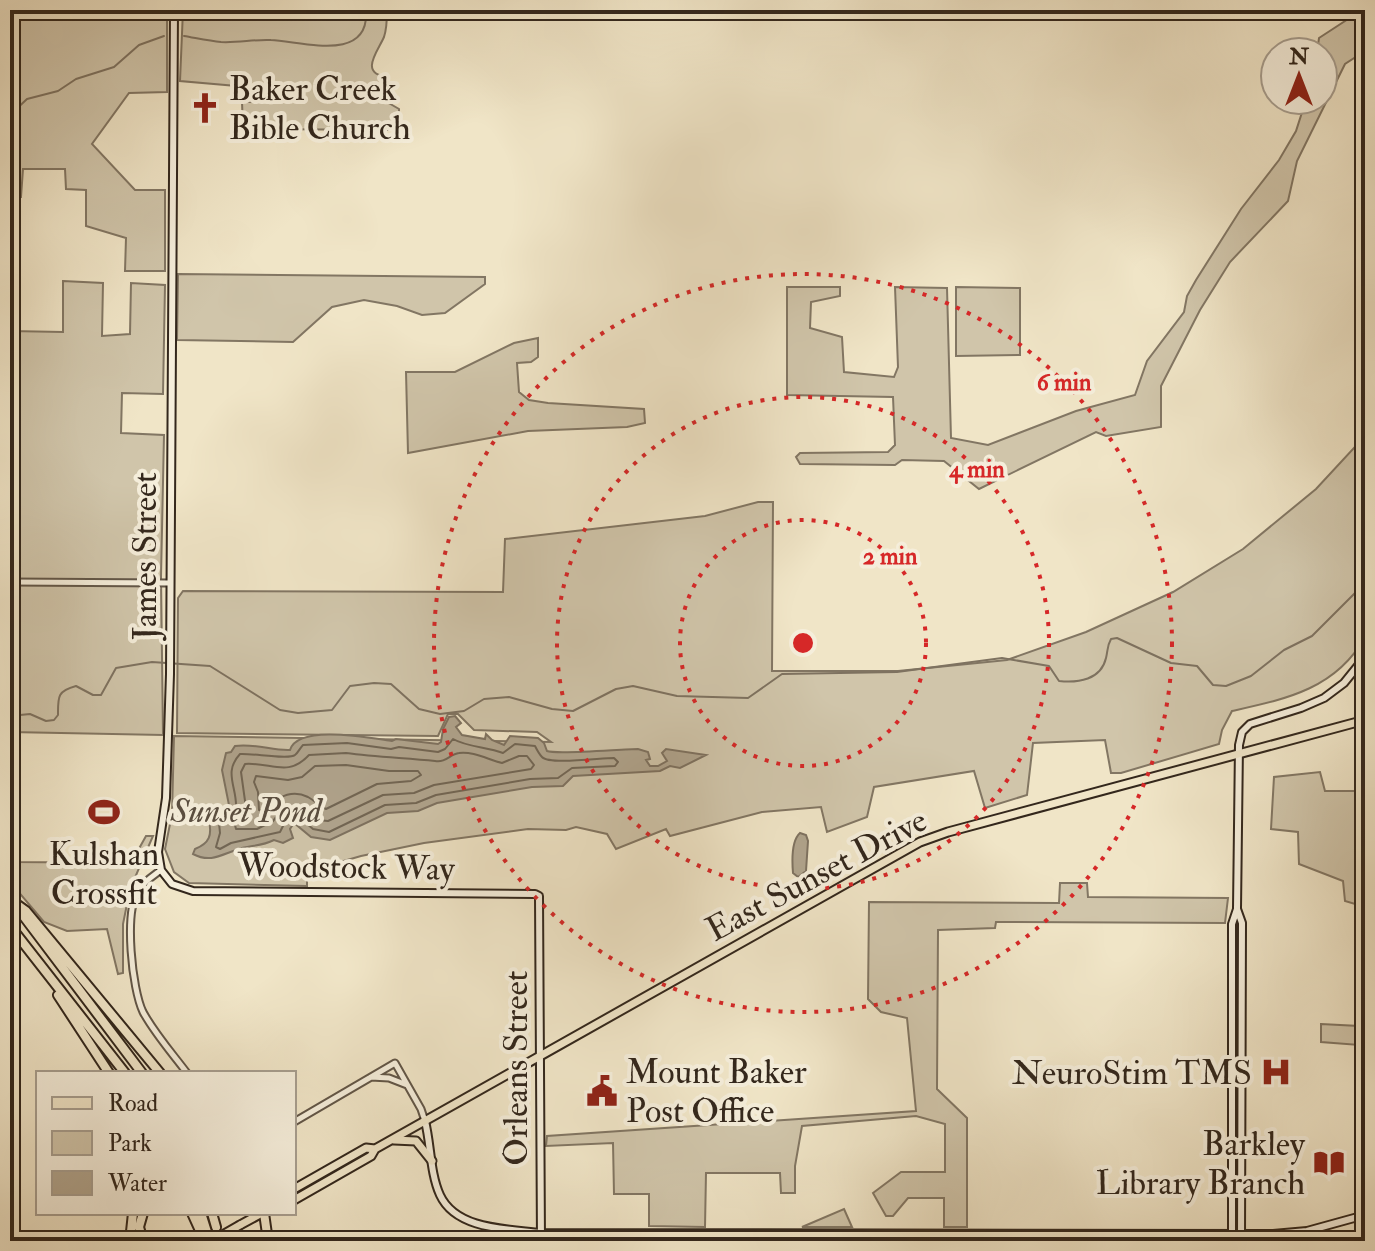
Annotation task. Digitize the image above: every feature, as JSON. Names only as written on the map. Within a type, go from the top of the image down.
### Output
[{"type":"highway","points":[[11,899],[140,1071]]},
{"type":"highway","points":[[11,899],[26,911],[158,1071]]},
{"type":"highway","points":[[10,926],[123,1071]]},
{"type":"highway","points":[[52,980],[55,991],[108,1071]]},
{"type":"highway","points":[[130,1241],[133,1215]]},
{"type":"highway","points":[[140,1241],[142,1215]]},
{"type":"highway","points":[[194,1215],[210,1234]]},
{"type":"highway","points":[[202,1215],[210,1234]]},
{"type":"highway","points":[[263,1215],[268,1241]]},
{"type":"main road","name":"James Street","points":[[161,870],[158,856],[166,798],[170,674],[174,10]]},
{"type":"main road","points":[[1232,1237],[1232,924],[1237,909],[1238,754],[1242,732],[1250,724],[1324,698],[1344,683],[1365,657]]},
{"type":"main road","name":"East Sunset Drive","points":[[296,1199],[371,1156],[375,1149],[920,842],[1365,720]]},
{"type":"main road","name":"Woodstock Way","points":[[161,870],[172,884],[193,891],[539,896]]},
{"type":"main road","name":"Orleans Street","points":[[539,896],[541,1237]]},
{"type":"main road","points":[[1237,909],[1242,923],[1241,1237]]},
{"type":"main road","points":[[425,1121],[440,1195],[454,1213],[473,1223],[541,1237],[1241,1237],[1303,1232],[1364,1215]]},
{"type":"main road","points":[[392,1140],[416,1141],[432,1161]]},
{"type":"main road","name":"East Sunset Drive","points":[[296,1188],[366,1148],[375,1149]]},
{"type":"main road","points":[[210,1234],[240,1225],[259,1215]]},
{"type":"street","points":[[10,582],[169,583]]},
{"type":"street","points":[[161,870],[144,884],[135,897],[131,951],[133,978],[143,1012],[186,1071]]},
{"type":"street","points":[[296,1121],[395,1063],[425,1121]]},
{"type":"street","points":[[370,1077],[389,1078],[408,1085]]},
{"type":"green space","points":[[88,10],[106,10],[123,17],[167,14],[167,92],[129,93],[92,144],[135,190],[165,190],[165,271],[125,271],[126,238],[86,226],[86,190],[66,189],[65,169],[23,169],[21,197],[10,197],[10,16],[65,16]]},
{"type":"green space","points":[[183,10],[387,10],[385,34],[372,67],[379,75],[388,77],[387,102],[399,109],[399,130],[243,129],[242,102],[256,102],[256,94],[248,87],[180,81]]},
{"type":"green space","points":[[1365,10],[1365,51],[1345,64],[1339,76],[1339,36],[1322,36]]},
{"type":"green space","points":[[1301,116],[1319,116],[1297,161],[1288,201],[1230,262],[1200,310],[1161,386],[1161,427],[1106,436],[1096,432],[979,489],[944,461],[902,460],[895,465],[800,464],[796,457],[800,453],[888,452],[895,445],[893,397],[787,395],[787,287],[840,287],[840,296],[811,302],[810,328],[842,337],[844,372],[894,377],[898,367],[895,287],[947,288],[951,438],[988,445],[1076,411],[1135,395],[1147,361],[1184,312],[1187,296],[1196,280],[1296,131]]},
{"type":"green space","points":[[178,274],[485,277],[485,284],[445,313],[422,315],[397,306],[364,300],[332,307],[293,342],[177,340]]},
{"type":"green space","points":[[63,281],[103,283],[102,336],[130,334],[131,283],[165,285],[163,394],[122,393],[121,433],[164,435],[161,577],[163,735],[10,732],[10,331],[63,332]]},
{"type":"green space","points":[[956,287],[1020,288],[1020,355],[956,356]]},
{"type":"green space","points":[[538,338],[538,357],[531,362],[517,363],[519,392],[529,400],[644,409],[645,423],[627,427],[528,431],[408,453],[406,372],[455,372],[514,343]]},
{"type":"green space","points":[[1365,436],[1365,637],[1340,669],[1308,689],[1232,711],[1219,744],[1121,773],[1111,773],[1105,740],[1033,743],[1027,795],[985,808],[974,771],[874,787],[867,817],[827,832],[821,807],[762,812],[670,836],[666,829],[616,849],[607,834],[576,827],[566,830],[528,829],[424,843],[361,856],[316,869],[307,875],[307,886],[189,883],[174,872],[165,849],[172,814],[174,736],[551,742],[537,732],[474,730],[458,714],[448,714],[438,736],[177,733],[178,598],[183,591],[503,592],[505,539],[705,516],[758,502],[773,502],[772,671],[898,671],[1007,660],[1086,632],[1173,592],[1243,549],[1316,489]]},
{"type":"green space","points":[[1320,772],[1325,791],[1362,791],[1365,788],[1365,907],[1345,901],[1343,881],[1299,864],[1298,832],[1271,829],[1274,777]]},
{"type":"green space","points":[[146,836],[153,836],[130,889],[123,924],[123,973],[118,974],[107,929],[67,931],[44,922],[10,882],[10,857],[15,862],[131,863]]},
{"type":"green space","points":[[1060,883],[1087,883],[1088,897],[1228,898],[1225,923],[996,922],[995,928],[938,930],[937,1089],[967,1118],[967,1227],[944,1227],[944,1198],[908,1198],[893,1216],[886,1216],[873,1193],[901,1172],[945,1172],[945,1124],[916,1116],[802,1126],[795,1166],[795,1193],[781,1193],[780,1173],[706,1173],[705,1227],[649,1226],[649,1194],[614,1194],[613,1143],[546,1146],[547,1136],[916,1111],[907,1018],[881,1012],[868,999],[869,902],[1059,903]]},
{"type":"green space","points":[[1321,1024],[1359,1026],[1359,1045],[1321,1042]]},
{"type":"green space","points":[[844,1209],[852,1227],[802,1227]]},
{"type":"water","name":"Sunset Pond","points":[[455,716],[461,723],[456,727],[462,735],[485,739],[486,734],[504,745],[510,736],[538,738],[547,751],[553,752],[638,749],[648,752],[650,759],[646,760],[650,766],[667,761],[662,753],[666,749],[706,755],[680,768],[670,766],[660,771],[573,776],[563,786],[532,787],[437,803],[418,811],[387,813],[330,840],[311,837],[294,823],[290,829],[293,838],[283,843],[274,840],[210,858],[193,854],[209,838],[209,820],[229,805],[222,770],[226,753],[235,746],[290,750],[296,742],[306,737],[320,735],[438,744],[449,717]]},
{"type":"water","points":[[800,833],[806,835],[808,841],[806,871],[798,877],[793,873],[792,857]]},
{"type":"waterway","points":[[184,36],[221,42],[271,40],[331,46],[357,38],[364,27],[366,10]]},
{"type":"waterway","points":[[10,115],[27,99],[58,91],[76,79],[114,67],[139,45],[164,36]]},
{"type":"waterway","points":[[10,716],[30,714],[46,721],[54,720],[58,715],[60,696],[65,690],[76,686],[93,695],[101,695],[116,668],[152,662],[210,666],[280,710],[298,713],[332,710],[350,686],[374,683],[391,684],[419,709],[440,714],[464,711],[484,699],[509,697],[552,709],[573,711],[616,689],[633,686],[677,696],[748,698],[782,674],[897,672],[1002,658],[1049,666],[1059,681],[1074,681],[1088,678],[1099,671],[1111,639],[1117,638],[1171,663],[1197,666],[1213,685],[1226,686],[1251,676],[1284,650],[1312,636],[1365,583]]},
{"type":"place","name":"Baker Creek Bible Church","points":[[205,108]]},
{"type":"place","name":"Kulshan Crossfit","points":[[104,812]]},
{"type":"place","name":"NeuroStim TMS","points":[[1276,1072]]},
{"type":"place","name":"Mount Baker Post Office","points":[[602,1091]]},
{"type":"place","name":"Barkley Library Branch","points":[[1329,1163]]}]
